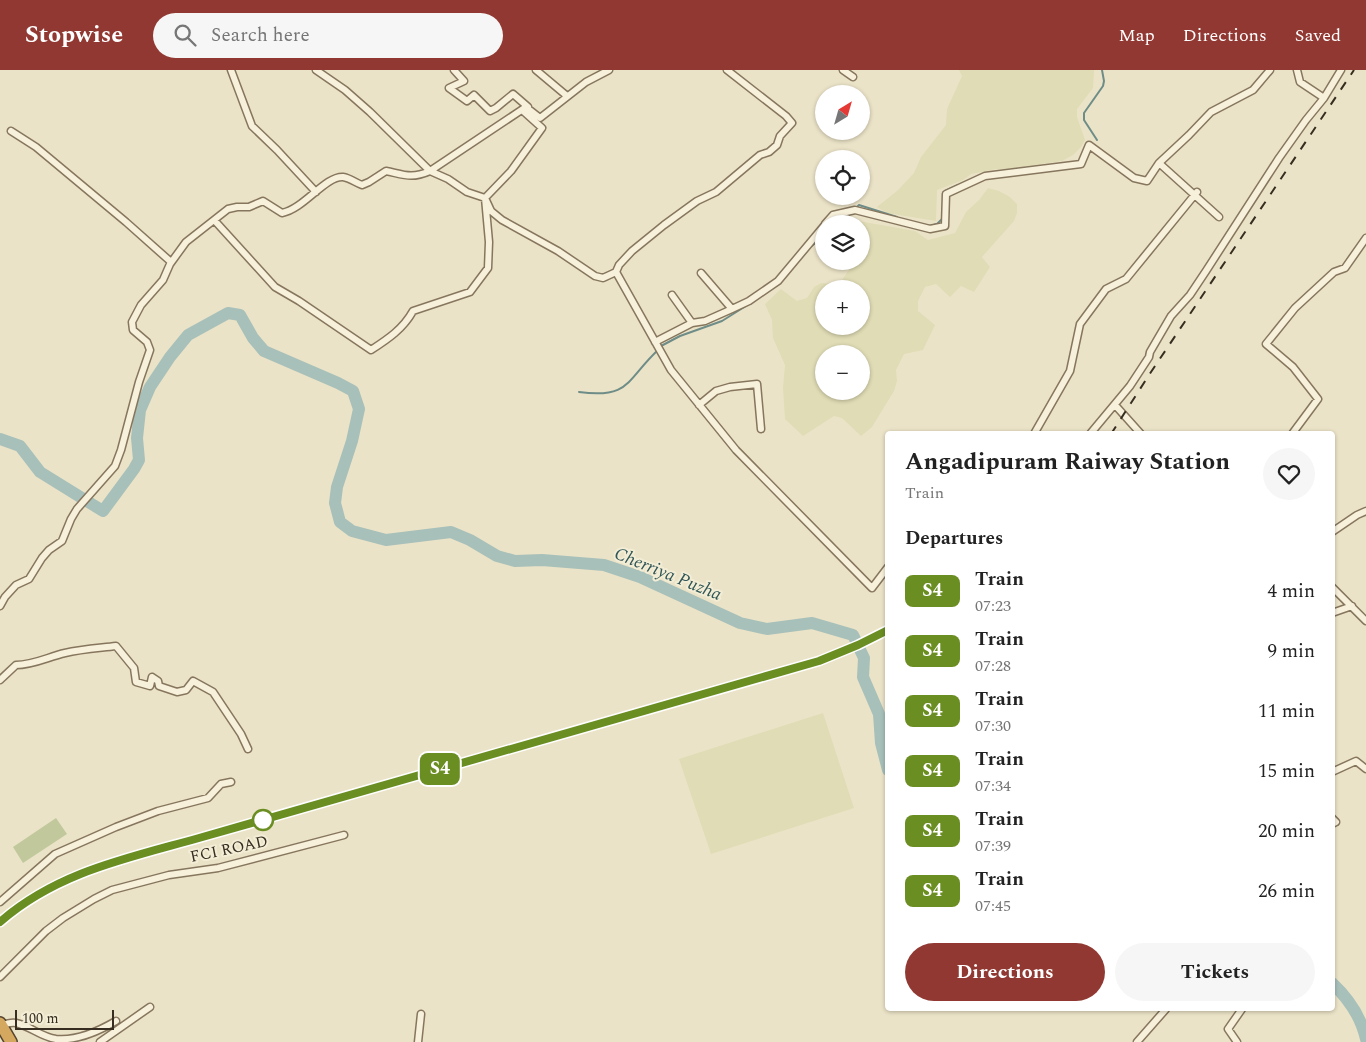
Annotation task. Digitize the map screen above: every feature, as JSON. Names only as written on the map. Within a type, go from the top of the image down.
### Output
[{"type":"highway","points":[[1,1024],[11,1042]]},
{"type":"street","points":[[231,70],[252,126],[316,192]]},
{"type":"street","points":[[316,70],[370,112],[430,171],[448,179],[467,192],[485,198],[491,211],[502,220],[564,255],[595,276],[603,278],[616,272],[619,265],[632,251],[696,200],[716,192],[760,155],[769,152],[777,145],[780,136],[792,123],[786,116],[727,70]]},
{"type":"street","points":[[215,221],[275,287],[299,301],[370,350],[388,339],[406,323],[413,311],[470,292],[488,268],[489,242],[485,198],[511,170],[542,128],[513,94],[490,111],[474,95],[466,101],[450,88],[464,81],[454,70]]},
{"type":"street","points":[[536,70],[567,96]]},
{"type":"street","points":[[525,108],[540,118],[586,82],[609,70]]},
{"type":"street","points":[[843,70],[853,77]]},
{"type":"street","points":[[832,215],[855,210],[930,229],[945,226],[946,194],[985,176],[1081,164],[1088,145],[1134,178],[1147,180],[1159,163],[1211,112],[1253,90],[1270,70]]},
{"type":"street","points":[[1297,70],[1300,82],[1324,98]]},
{"type":"street","points":[[1093,431],[1130,386],[1172,316],[1190,295],[1279,158],[1324,98],[1341,70]]},
{"type":"street","points":[[0,606],[16,585],[30,579],[49,550],[62,541],[77,509],[115,466],[150,350],[147,342],[133,330],[132,322],[141,305],[163,280],[171,262],[186,242],[228,209],[249,207],[263,201],[282,213],[289,212],[340,177],[362,185],[386,170],[408,177],[430,171],[525,108]]},
{"type":"street","points":[[11,132],[36,147],[171,262]]},
{"type":"street","points":[[1159,163],[1196,194],[1219,217]]},
{"type":"street","points":[[1036,431],[1070,371],[1080,324],[1106,289],[1126,279],[1196,194]]},
{"type":"street","points":[[655,342],[692,323],[705,322],[749,301],[778,281],[815,236]]},
{"type":"street","points":[[1294,431],[1318,399],[1293,367],[1266,344],[1295,308],[1334,272],[1345,268],[1366,238]]},
{"type":"street","points":[[616,272],[671,370],[736,450],[872,588],[885,571]]},
{"type":"street","points":[[701,273],[732,309]]},
{"type":"street","points":[[672,295],[692,323]]},
{"type":"street","points":[[699,405],[716,391],[730,387],[757,384],[762,429]]},
{"type":"street","points":[[1115,405],[1138,431]]},
{"type":"street","points":[[1335,530],[1366,511]]},
{"type":"street","points":[[1335,590],[1366,621]]},
{"type":"street","points":[[1335,612],[1352,606]]},
{"type":"street","points":[[0,680],[16,665],[30,665],[42,659],[67,653],[116,646],[134,668],[136,682],[150,686],[152,677],[158,681],[159,686],[177,692],[186,690],[193,681],[213,692],[241,734],[248,749]]},
{"type":"street","points":[[1335,771],[1356,761],[1366,769]]},
{"type":"street","points":[[0,902],[55,854],[116,826],[158,811],[208,798],[222,784],[231,782]]},
{"type":"street","name":"FCI ROAD","points":[[0,976],[46,931],[63,918],[112,890],[169,875],[218,868],[344,835]]},
{"type":"street","points":[[100,1042],[150,1008]]},
{"type":"street","points":[[1137,1042],[1164,1011]]},
{"type":"street","points":[[1237,1042],[1228,1029],[1241,1011]]},
{"type":"street","points":[[418,1042],[421,1014]]},
{"type":"street","points":[[1,1024],[15,1023],[46,1037],[66,1039],[95,1032],[116,1022]]},
{"type":"shaded area","points":[[959,70],[1094,70],[1093,88],[1077,109],[1077,117],[1085,140],[1073,155],[1062,161],[971,174],[963,180],[937,190],[936,221],[887,213],[877,207],[898,190],[914,173],[921,157],[946,125],[947,109],[962,76]]},
{"type":"shaded area","points":[[988,188],[1010,197],[1017,204],[1017,213],[1014,221],[982,257],[990,267],[974,292],[961,286],[950,297],[936,284],[925,287],[918,301],[918,311],[935,325],[923,350],[904,354],[896,370],[897,381],[894,391],[872,427],[861,436],[842,418],[834,416],[803,436],[785,419],[783,388],[785,365],[773,338],[772,320],[765,304],[781,289],[797,301],[807,298],[815,286],[815,335],[870,335],[870,280],[842,280],[849,270],[870,270],[870,223],[915,231],[928,240],[955,233],[966,212]]},
{"type":"shaded area","points":[[823,713],[854,808],[711,854],[679,759]]},
{"type":"green space","points":[[56,818],[67,834],[23,863],[13,847]]},
{"type":"waterway","points":[[1097,140],[1084,120],[1084,113],[1103,86],[1102,70]]},
{"type":"waterway","points":[[945,191],[958,185]]},
{"type":"waterway","points":[[943,196],[943,208]]},
{"type":"waterway","points":[[855,209],[859,205],[897,217]]},
{"type":"waterway","points":[[921,224],[930,226],[937,224],[943,218]]},
{"type":"waterway","points":[[810,247],[815,243]]},
{"type":"waterway","points":[[661,346],[680,336],[722,321],[757,299]]},
{"type":"waterway","name":"Cherriya Puzha","points":[[0,439],[20,446],[40,472],[103,511],[139,460],[137,438],[140,410],[150,387],[170,357],[188,335],[228,313],[240,315],[253,338],[264,351],[353,391],[359,409],[352,441],[337,487],[335,503],[340,522],[352,531],[386,540],[451,532],[470,540],[497,556],[515,561],[542,560],[604,565],[640,577],[740,623],[767,629],[812,623],[853,635],[864,658],[863,677],[879,714],[881,743],[885,758]]},
{"type":"waterway","points":[[579,392],[608,393],[618,390],[626,385],[658,350]]},
{"type":"waterway","name":"Cherriya Puzha","points":[[1335,986],[1353,1008],[1361,1023],[1366,1039]]},
{"type":"railway","points":[[1113,431],[1354,70]]},
{"type":"railway","points":[[0,922],[48,889],[72,876],[101,865],[216,834],[819,661],[885,632]]},
{"type":"train","name":"S4","points":[[0,922],[48,889],[72,876],[101,865],[819,661],[885,632]]}]
